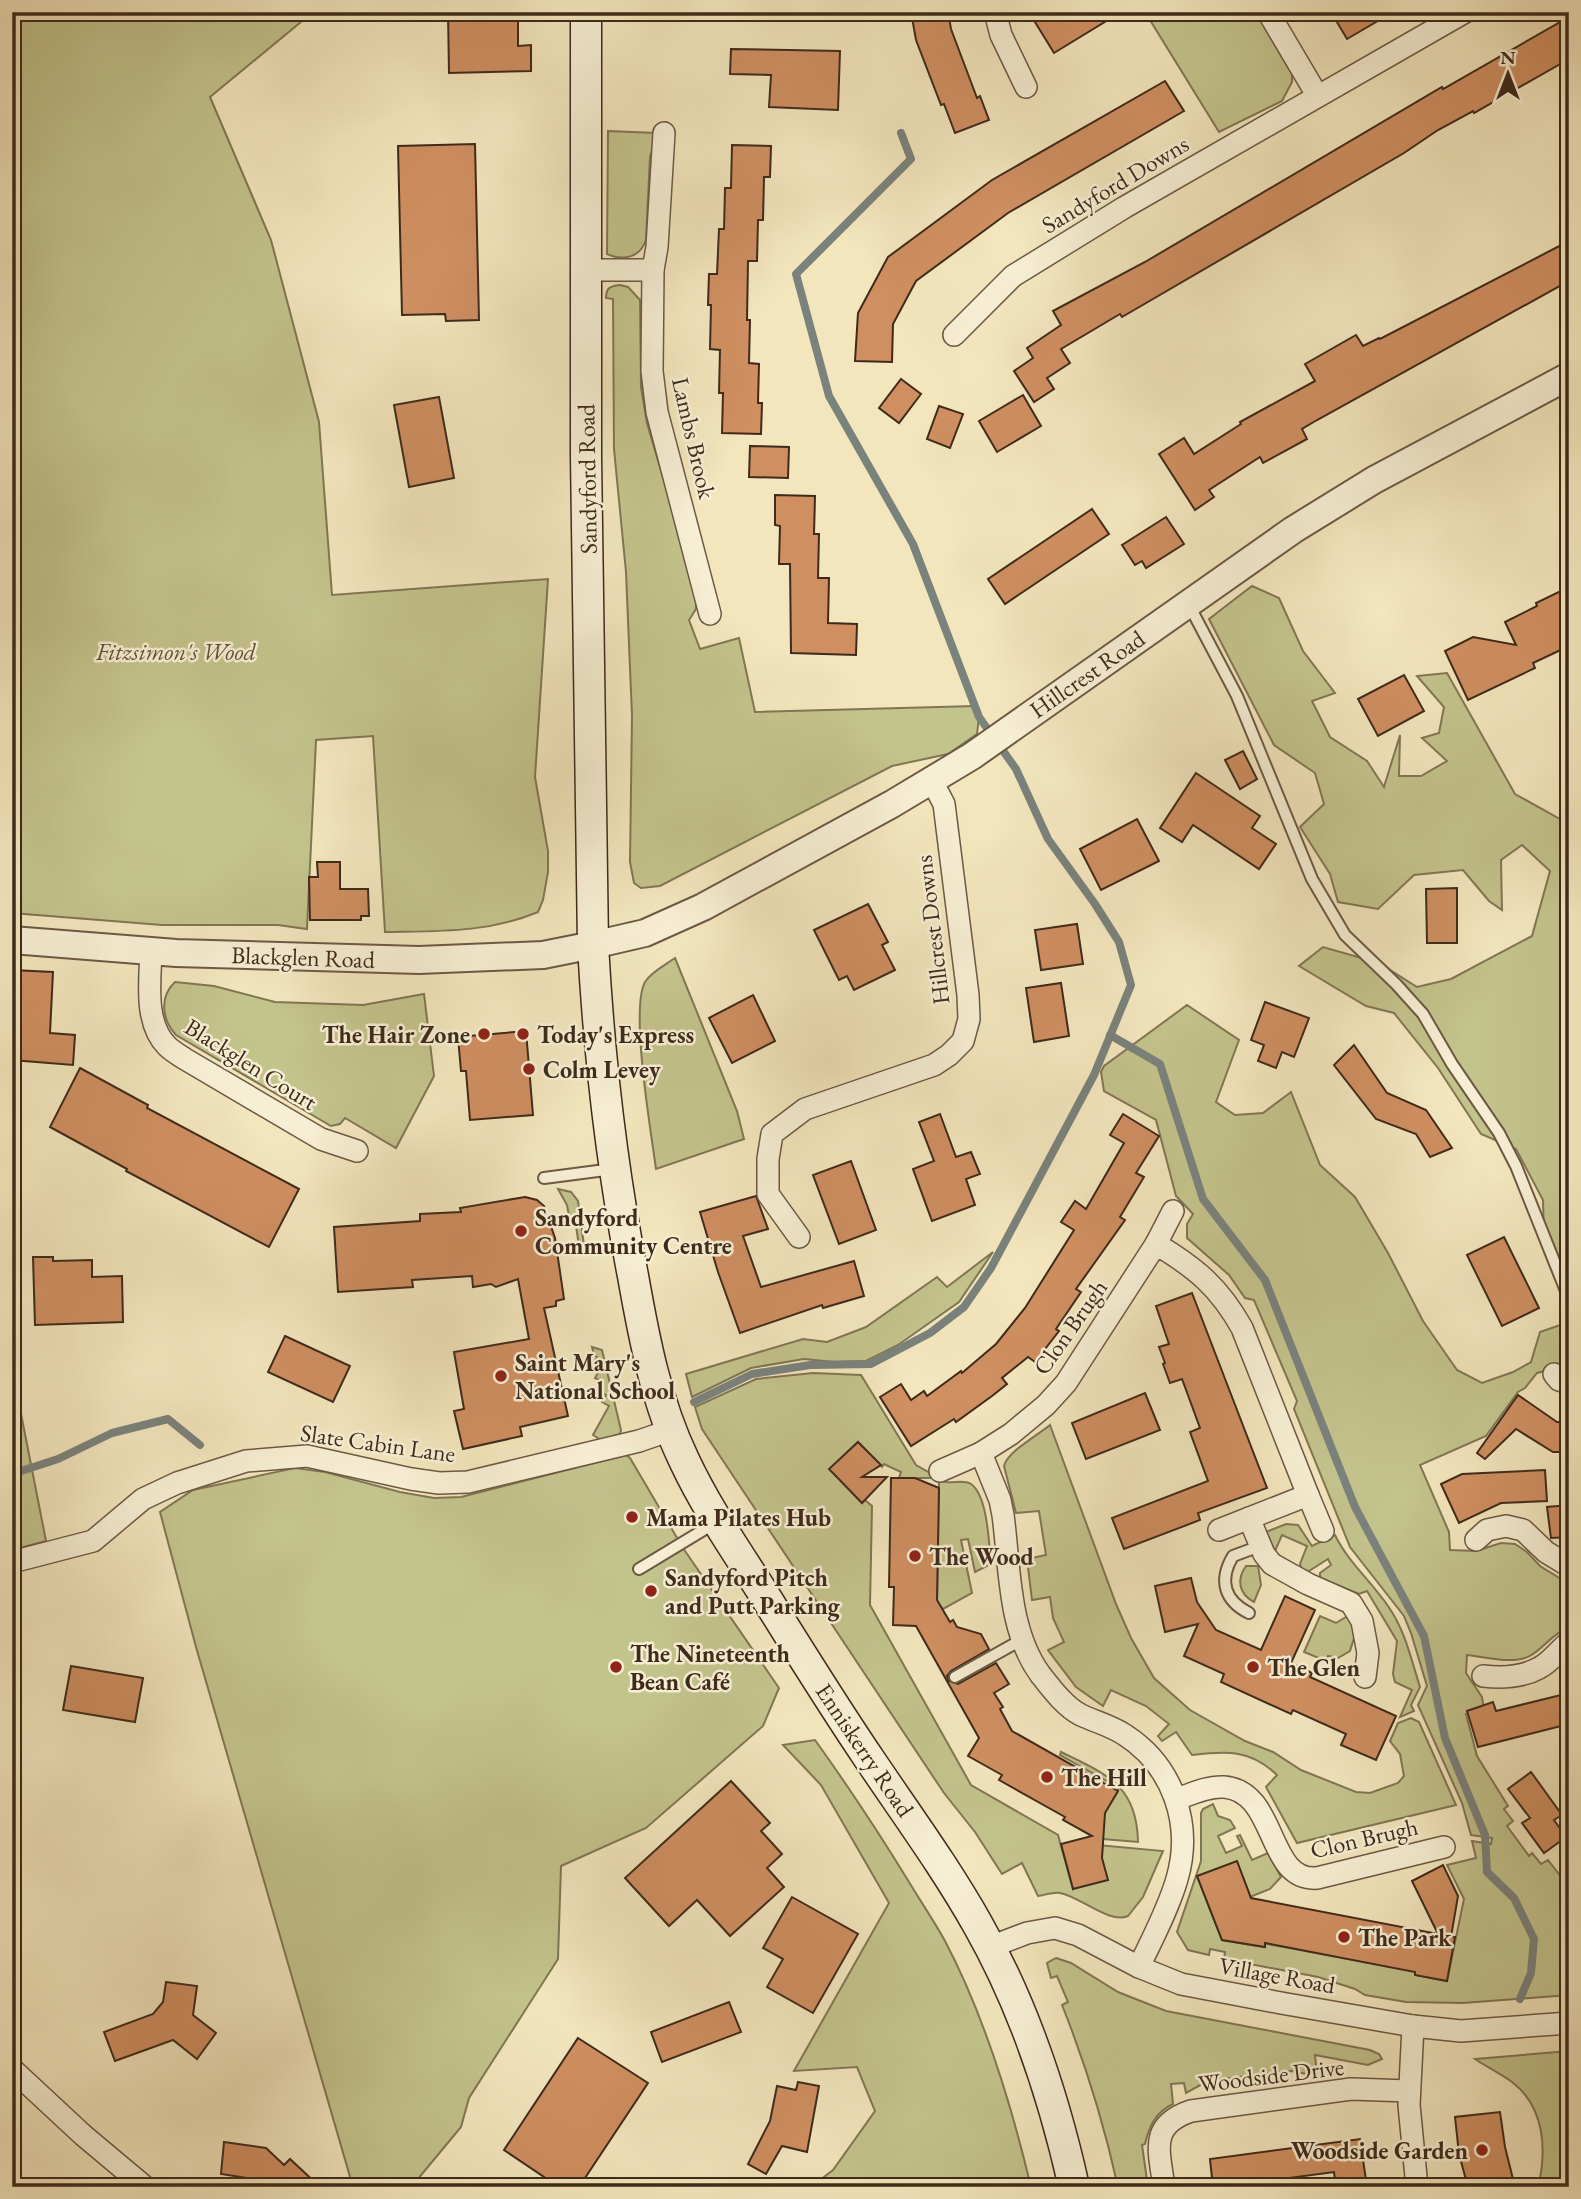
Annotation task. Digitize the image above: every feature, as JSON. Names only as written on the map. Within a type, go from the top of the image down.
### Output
[{"type":"main road","name":"Sandyford Road","points":[[586,12],[588,672],[593,945]]},
{"type":"main road","name":"Enniskerry Road","points":[[593,945],[596,997],[621,1214],[643,1330],[671,1430],[698,1490],[717,1522],[819,1682],[926,1841],[990,1947],[1017,2003],[1041,2067],[1074,2187]]},
{"type":"street","points":[[995,12],[1001,35],[1026,88]]},
{"type":"street","points":[[1268,12],[1317,95]]},
{"type":"street","name":"Sandyford Downs","points":[[954,335],[1013,276],[1125,207],[1465,12]]},
{"type":"street","name":"Lambs Brook","points":[[664,133],[657,247],[653,270],[652,371],[657,412],[710,614]]},
{"type":"street","points":[[586,270],[653,270]]},
{"type":"street","name":"Hillcrest Road","points":[[593,945],[645,933],[703,907],[932,781],[972,756],[1293,530],[1376,479],[1569,376]]},
{"type":"street","name":"Hillcrest Downs","points":[[799,1237],[768,1194],[768,1159],[772,1134],[805,1109],[934,1065],[963,1041],[969,1019],[968,995],[944,804],[932,781]]},
{"type":"street","name":"Blackglen Road","points":[[12,940],[151,951],[419,960],[543,955],[593,945]]},
{"type":"street","name":"Blackglen Court","points":[[151,951],[152,1013],[154,1023],[166,1045],[185,1059],[321,1139],[357,1152]]},
{"type":"street","name":"Clon Brugh","points":[[940,1471],[981,1453],[1011,1434],[1046,1405],[1066,1383],[1156,1244],[1173,1211]]},
{"type":"street","points":[[1156,1244],[1189,1265],[1209,1282],[1233,1312],[1242,1328],[1323,1531]]},
{"type":"street","name":"Slate Cabin Lane","points":[[12,1562],[93,1541],[143,1499],[177,1483],[254,1459],[307,1456],[411,1479],[439,1483],[468,1482],[639,1441],[671,1430]]},
{"type":"street","points":[[981,1453],[1000,1500],[1018,1627],[1039,1672],[1057,1694],[1080,1714],[1122,1733],[1142,1746],[1169,1780],[1177,1799],[1182,1837],[1177,1880],[1139,1967]]},
{"type":"street","points":[[1219,1530],[1308,1495]]},
{"type":"street","points":[[1250,1518],[1260,1546],[1272,1564],[1351,1603],[1362,1621],[1368,1653],[1365,1677]]},
{"type":"street","points":[[1476,1540],[1487,1530],[1507,1526],[1523,1530],[1546,1552],[1569,1566]]},
{"type":"street","points":[[1483,1676],[1516,1676],[1539,1668],[1569,1642]]},
{"type":"street","name":"Clon Brugh","points":[[1177,1799],[1221,1786],[1235,1788],[1247,1794],[1256,1803],[1291,1871],[1302,1878],[1317,1878],[1444,1847]]},
{"type":"street","name":"Village Road","points":[[990,1947],[1027,1933],[1055,1928],[1078,1935],[1139,1967],[1181,1984],[1413,2026],[1461,2031],[1569,2023]]},
{"type":"street","points":[[1413,2026],[1409,2091],[1410,2132],[1417,2187]]},
{"type":"street","points":[[12,2069],[145,2187]]},
{"type":"street","name":"Woodside Drive","points":[[1164,2187],[1159,2136],[1166,2124],[1177,2115],[1351,2090],[1409,2091]]},
{"type":"lane","points":[[1188,602],[1237,696],[1312,879],[1345,935],[1423,1014],[1452,1064],[1499,1133],[1517,1166],[1566,1291]]},
{"type":"lane","points":[[544,1178],[615,1169]]},
{"type":"lane","points":[[639,1569],[717,1522]]},
{"type":"lane","points":[[1250,1613],[1236,1606],[1228,1594],[1227,1569],[1233,1556],[1260,1546]]},
{"type":"lane","points":[[955,1677],[1023,1639]]},
{"type":"green space","name":"Fitzsimon's Wood","points":[[12,12],[313,12],[210,97],[271,240],[319,422],[332,595],[548,579],[535,777],[548,851],[548,872],[538,912],[482,927],[385,932],[373,736],[316,740],[307,929],[278,925],[162,925],[12,913]]},
{"type":"green space","points":[[1145,12],[1259,12],[1292,72],[1292,82],[1282,101],[1219,132]]},
{"type":"green space","points":[[608,131],[657,133],[650,157],[646,240],[640,251],[625,257],[607,254]]},
{"type":"green space","points":[[620,285],[628,287],[640,300],[641,387],[647,423],[696,590],[696,609],[689,620],[700,649],[739,638],[755,712],[975,706],[979,717],[977,734],[948,754],[892,766],[660,886],[641,888],[634,883],[630,862],[632,716],[626,572],[614,449],[613,299],[606,298],[609,288]]},
{"type":"green space","points":[[1252,586],[1279,598],[1303,651],[1335,693],[1312,701],[1330,737],[1367,761],[1384,787],[1400,735],[1399,776],[1421,776],[1447,761],[1422,738],[1439,733],[1444,707],[1417,676],[1447,673],[1515,794],[1560,819],[1569,817],[1569,1311],[1544,1242],[1543,1200],[1516,1149],[1481,1134],[1438,1068],[1394,1013],[1366,1006],[1299,966],[1323,947],[1379,963],[1417,987],[1451,979],[1532,936],[1550,871],[1522,845],[1501,860],[1502,910],[1489,901],[1463,870],[1414,875],[1378,909],[1338,902],[1330,874],[1300,827],[1324,804],[1315,773],[1274,745],[1209,619]]},
{"type":"green space","points":[[675,958],[737,1111],[744,1139],[656,1169],[643,1072],[641,996],[648,978]]},
{"type":"green space","points":[[175,982],[214,986],[275,1002],[363,1005],[424,994],[434,1076],[396,1148],[345,1118],[340,1124],[331,1126],[176,1035],[168,1023],[164,1008],[166,994]]},
{"type":"green space","points":[[1187,1005],[1239,1040],[1216,1102],[1235,1115],[1263,1113],[1291,1092],[1320,1165],[1355,1197],[1423,1321],[1457,1370],[1482,1383],[1513,1372],[1531,1362],[1540,1332],[1569,1322],[1569,1365],[1537,1373],[1525,1388],[1518,1392],[1486,1436],[1420,1465],[1449,1532],[1450,1550],[1476,1551],[1501,1543],[1515,1544],[1540,1566],[1569,1584],[1569,1627],[1533,1654],[1518,1660],[1467,1655],[1466,1673],[1482,1697],[1484,1710],[1466,1714],[1477,1756],[1508,1806],[1504,1809],[1513,1821],[1507,1826],[1529,1856],[1532,1853],[1541,1864],[1548,1860],[1569,1887],[1569,1995],[1463,2003],[1406,2002],[1365,1995],[1318,1977],[1224,1959],[1225,1952],[1210,1949],[1209,1955],[1188,1950],[1177,1932],[1201,1861],[1201,1813],[1213,1804],[1218,1816],[1230,1820],[1235,1828],[1218,1836],[1226,1853],[1242,1846],[1237,1836],[1240,1835],[1252,1860],[1268,1853],[1281,1877],[1270,1889],[1250,1897],[1237,1862],[1197,1876],[1222,1940],[1264,1947],[1265,1943],[1415,1971],[1415,1975],[1447,1981],[1464,1899],[1447,1865],[1476,1858],[1472,1841],[1491,1844],[1492,1838],[1471,1835],[1462,1803],[1418,1705],[1427,1686],[1411,1633],[1404,1616],[1350,1547],[1294,1409],[1297,1401],[1254,1300],[1245,1298],[1229,1275],[1187,1238],[1187,1224],[1193,1214],[1176,1196],[1156,1120],[1104,1091],[1101,1072],[1104,1066]]},
{"type":"green space","points":[[558,1189],[571,1192],[578,1201],[585,1253],[579,1246],[575,1219],[569,1216],[567,1205]]},
{"type":"green space","points":[[993,1252],[959,1302],[898,1345],[866,1361],[804,1359],[751,1368],[692,1397],[686,1374],[803,1339],[827,1342],[866,1327],[937,1277],[947,1287]]},
{"type":"green space","points":[[592,1347],[602,1350],[621,1430],[620,1434],[601,1440],[593,1435],[609,1406],[602,1402],[606,1395],[598,1390],[603,1382],[595,1378],[600,1369],[592,1365],[597,1357]]},
{"type":"green space","points":[[12,1368],[46,1541],[12,1550]]},
{"type":"green space","points":[[813,1373],[861,1375],[916,1465],[939,1478],[899,1478],[901,1472],[884,1464],[882,1467],[858,1442],[830,1469],[862,1503],[865,1500],[872,1506],[870,1605],[971,1785],[1058,1835],[1073,1889],[1098,1845],[1163,1851],[1143,1897],[1128,1916],[1112,1916],[1060,1893],[1038,1896],[1022,1863],[1002,1874],[975,1832],[944,1793],[702,1429],[695,1407],[756,1379]]},
{"type":"green space","points":[[1050,1425],[1116,1604],[1131,1638],[1154,1678],[1190,1710],[1245,1741],[1273,1752],[1301,1770],[1356,1792],[1370,1793],[1398,1783],[1404,1776],[1400,1754],[1390,1741],[1398,1723],[1411,1718],[1419,1722],[1456,1805],[1297,1843],[1266,1787],[1277,1775],[1267,1767],[1257,1760],[1237,1754],[1192,1755],[1176,1732],[1162,1741],[1158,1736],[1169,1724],[1146,1706],[1111,1690],[1103,1706],[1076,1687],[1048,1650],[1064,1642],[1053,1618],[1050,1597],[1032,1600],[1027,1559],[1046,1555],[1039,1511],[1016,1513],[1004,1466],[1011,1455]]},
{"type":"green space","points":[[626,1455],[683,1548],[779,1688],[763,1726],[646,1828],[561,1866],[558,1959],[469,2098],[461,2127],[417,2180],[419,2187],[353,2187],[196,1647],[160,1512],[193,1490],[295,1468],[325,1472],[434,1498],[461,1497]]},
{"type":"green space","points":[[939,1480],[967,1482],[977,1490],[987,1521],[991,1564],[975,1572],[968,1539],[961,1540],[972,1593],[943,1609],[937,1609]]},
{"type":"green space","points":[[1286,1524],[1298,1525],[1312,1546],[1335,1535],[1346,1554],[1388,1606],[1403,1635],[1420,1687],[1411,1705],[1414,1711],[1400,1717],[1412,1690],[1395,1682],[1393,1674],[1397,1641],[1367,1591],[1359,1594],[1320,1578],[1320,1573],[1331,1565],[1328,1559],[1309,1571],[1302,1570],[1300,1564],[1307,1546],[1282,1535],[1275,1551],[1266,1532]]},
{"type":"green space","points":[[1246,1566],[1258,1566],[1261,1585],[1254,1602],[1242,1591],[1240,1581]]},
{"type":"green space","points":[[1351,1614],[1355,1635],[1350,1651],[1338,1658],[1328,1656],[1326,1661],[1304,1652],[1320,1616],[1336,1623]]},
{"type":"green space","points":[[815,1740],[898,1864],[941,1934],[959,1970],[985,2030],[1015,2124],[1031,2187],[811,2187],[833,2170],[875,2111],[857,2067],[794,2071],[889,1903],[821,1785],[783,1745]]},
{"type":"green space","points":[[1061,1752],[1105,1775],[1116,1784],[1125,1794],[1132,1807],[1138,1842],[1103,1839],[1098,1825],[1119,1788],[1060,1755]]},
{"type":"green space","points":[[1056,1958],[1071,1963],[1118,1992],[1166,2011],[1370,2050],[1379,2054],[1382,2059],[1368,2065],[1315,2055],[1317,2076],[1291,2071],[1213,2080],[1186,2093],[1184,2083],[1171,2084],[1173,2104],[1158,2115],[1145,2144],[1142,2145],[1148,2187],[1118,2187],[1094,2095],[1062,2005],[1068,2002],[1057,1976],[1051,1978],[1047,1963]]},
{"type":"green space","points":[[1569,2051],[1569,2187],[1538,2187],[1542,2159],[1541,2130],[1531,2104],[1512,2082],[1475,2059]]},
{"type":"building","points":[[448,12],[518,12],[518,46],[531,45],[531,71],[449,73]]},
{"type":"building","points":[[911,12],[948,12],[951,29],[977,98],[980,96],[989,120],[955,133],[916,40]]},
{"type":"building","points":[[1052,12],[1121,12],[1054,53],[1035,22]]},
{"type":"building","points":[[1331,12],[1393,12],[1347,39]]},
{"type":"building","points":[[1569,17],[1569,59],[1474,113],[1473,111],[1438,130],[1404,153],[1122,317],[1120,314],[1061,349],[1070,363],[1047,378],[1054,389],[1034,402],[1014,371],[1033,358],[1027,348],[1061,325],[1053,311],[1145,262],[1442,87],[1443,89]]},
{"type":"building","points":[[731,49],[840,51],[838,110],[769,107],[771,75],[730,74]]},
{"type":"building","points":[[1165,81],[1184,111],[1008,213],[916,281],[893,324],[892,362],[855,361],[858,313],[888,257],[992,180]]},
{"type":"building","points":[[475,144],[479,320],[446,321],[445,314],[402,315],[398,146]]},
{"type":"building","points":[[732,145],[771,146],[770,177],[764,177],[763,220],[758,220],[757,261],[748,261],[749,363],[759,364],[758,403],[762,403],[761,434],[722,433],[720,350],[710,349],[709,274],[717,274],[719,229],[724,229],[725,188],[731,188]]},
{"type":"building","points":[[1569,241],[1569,281],[1302,429],[1307,439],[1263,463],[1260,457],[1209,490],[1214,497],[1195,510],[1159,454],[1184,438],[1194,454],[1241,424],[1240,422],[1315,381],[1305,364],[1356,335],[1363,346],[1380,339]]},
{"type":"building","points":[[901,379],[921,394],[899,423],[879,408]]},
{"type":"building","points":[[1023,395],[1041,426],[997,452],[979,421]]},
{"type":"building","points":[[439,397],[454,478],[409,487],[394,405]]},
{"type":"building","points":[[939,406],[963,414],[950,448],[927,439]]},
{"type":"building","points":[[750,446],[789,447],[788,478],[749,477]]},
{"type":"building","points":[[775,495],[815,496],[814,534],[819,534],[818,578],[829,578],[828,623],[857,624],[856,655],[791,653],[790,564],[779,564],[780,526],[775,525]]},
{"type":"building","points":[[1092,509],[1109,534],[1005,604],[988,579]]},
{"type":"building","points":[[1166,517],[1184,544],[1146,568],[1142,561],[1135,565],[1122,545]]},
{"type":"building","points":[[1569,587],[1569,646],[1533,663],[1535,668],[1468,700],[1445,651],[1473,637],[1516,645],[1505,622]]},
{"type":"building","points":[[1404,675],[1424,711],[1378,736],[1358,699]]},
{"type":"building","points":[[1243,751],[1257,779],[1240,789],[1225,760]]},
{"type":"building","points":[[1196,773],[1260,816],[1252,828],[1276,844],[1259,869],[1193,825],[1182,842],[1160,828]]},
{"type":"building","points":[[1137,819],[1159,861],[1101,890],[1080,849]]},
{"type":"building","points":[[317,862],[340,862],[340,889],[368,889],[369,916],[361,916],[361,920],[310,920],[309,877],[318,877]]},
{"type":"building","points":[[1457,888],[1457,943],[1427,943],[1426,889]]},
{"type":"building","points":[[868,904],[888,942],[882,945],[895,970],[854,990],[847,976],[839,980],[814,930]]},
{"type":"building","points":[[1077,924],[1083,964],[1041,970],[1035,930]]},
{"type":"building","points":[[12,970],[53,972],[50,1033],[75,1035],[73,1065],[12,1060]]},
{"type":"building","points":[[1061,983],[1069,1036],[1034,1042],[1026,988]]},
{"type":"building","points":[[753,995],[775,1041],[732,1063],[709,1018]]},
{"type":"building","points":[[1265,1002],[1309,1018],[1294,1057],[1282,1052],[1276,1068],[1258,1061],[1264,1045],[1251,1040]]},
{"type":"building","points":[[526,1031],[533,1115],[470,1120],[466,1071],[461,1071],[458,1037]]},
{"type":"building","points":[[1354,1045],[1387,1093],[1426,1110],[1452,1148],[1430,1157],[1416,1134],[1376,1119],[1334,1065]]},
{"type":"building","points":[[80,1068],[148,1105],[147,1108],[299,1189],[269,1247],[50,1127]]},
{"type":"building","points":[[940,1114],[956,1157],[971,1152],[980,1174],[966,1179],[975,1205],[932,1221],[913,1169],[934,1161],[919,1122]]},
{"type":"building","points":[[1123,1114],[1159,1136],[1136,1173],[1144,1177],[1120,1217],[1125,1220],[1076,1289],[1081,1292],[1056,1329],[1059,1331],[1035,1362],[1028,1357],[1002,1378],[1007,1384],[992,1396],[956,1422],[954,1419],[911,1446],[880,1397],[901,1384],[911,1400],[924,1391],[927,1396],[961,1371],[962,1373],[996,1344],[1025,1308],[1074,1230],[1061,1222],[1075,1201],[1086,1209],[1124,1143],[1110,1135]]},
{"type":"building","points":[[851,1161],[876,1230],[839,1244],[813,1175]]},
{"type":"building","points":[[756,1196],[768,1229],[743,1236],[761,1287],[854,1261],[864,1296],[823,1308],[822,1305],[740,1333],[700,1212]]},
{"type":"building","points":[[525,1197],[537,1200],[544,1206],[555,1238],[564,1299],[556,1301],[556,1306],[544,1308],[568,1416],[520,1427],[522,1436],[463,1449],[454,1411],[464,1409],[454,1352],[529,1339],[518,1279],[496,1287],[491,1284],[473,1287],[472,1276],[412,1280],[413,1287],[338,1292],[334,1227],[420,1221],[420,1214],[461,1212],[460,1208]]},
{"type":"building","points":[[1504,1237],[1539,1308],[1502,1326],[1467,1255]]},
{"type":"building","points":[[33,1257],[53,1257],[53,1261],[92,1260],[92,1277],[122,1276],[123,1322],[35,1325]]},
{"type":"building","points":[[1192,1293],[1267,1488],[1198,1513],[1200,1520],[1124,1549],[1112,1518],[1208,1481],[1190,1432],[1200,1428],[1182,1379],[1170,1383],[1159,1347],[1169,1344],[1156,1306]]},
{"type":"building","points":[[285,1336],[350,1366],[333,1402],[268,1372]]},
{"type":"building","points":[[1145,1393],[1160,1430],[1086,1459],[1072,1423]]},
{"type":"building","points":[[1518,1395],[1557,1422],[1569,1422],[1569,1452],[1553,1452],[1516,1429],[1485,1459],[1477,1453]]},
{"type":"building","points":[[858,1442],[881,1465],[862,1477],[887,1477],[862,1503],[829,1469]]},
{"type":"building","points":[[1545,1470],[1547,1501],[1501,1503],[1459,1523],[1441,1484],[1462,1474]]},
{"type":"building","points":[[891,1478],[915,1478],[939,1488],[937,1600],[950,1622],[953,1620],[957,1627],[981,1634],[989,1649],[951,1671],[947,1676],[949,1681],[958,1684],[996,1663],[1009,1684],[994,1693],[1003,1707],[1000,1709],[1012,1731],[1118,1791],[1105,1813],[1102,1858],[1108,1880],[1073,1889],[1061,1844],[1092,1836],[1063,1820],[1065,1817],[999,1780],[1002,1775],[968,1756],[979,1738],[916,1626],[893,1625],[894,1587],[889,1587]]},
{"type":"building","points":[[1569,1505],[1569,1537],[1551,1538],[1547,1507]]},
{"type":"building","name":"The Glen","points":[[1191,1578],[1197,1602],[1216,1630],[1261,1650],[1285,1596],[1315,1610],[1291,1663],[1312,1673],[1310,1677],[1396,1716],[1376,1760],[1341,1745],[1346,1734],[1293,1710],[1291,1714],[1221,1682],[1224,1674],[1184,1656],[1198,1624],[1165,1632],[1155,1586]]},
{"type":"building","points":[[71,1666],[143,1678],[135,1722],[63,1710]]},
{"type":"building","points":[[1569,1693],[1569,1724],[1478,1747],[1467,1711],[1493,1702],[1496,1711]]},
{"type":"building","points":[[1531,1772],[1562,1815],[1554,1820],[1566,1837],[1544,1853],[1522,1823],[1530,1818],[1508,1789]]},
{"type":"building","points":[[731,1781],[770,1823],[761,1831],[782,1854],[767,1868],[784,1887],[730,1936],[697,1900],[669,1926],[625,1878]]},
{"type":"building","points":[[1237,1861],[1251,1898],[1438,1934],[1412,1881],[1443,1865],[1458,1896],[1451,1937],[1455,1937],[1447,1981],[1415,1975],[1415,1972],[1265,1943],[1265,1947],[1222,1940],[1197,1876]]},
{"type":"building","points":[[792,1897],[858,1934],[813,2013],[767,1987],[783,1959],[763,1948]]},
{"type":"building","points":[[166,1982],[197,1986],[193,2015],[216,2033],[197,2059],[173,2040],[115,2061],[104,2032],[153,2014],[163,2002]]},
{"type":"building","points":[[729,2002],[741,2032],[662,2062],[651,2032]]},
{"type":"building","points":[[578,2038],[648,2083],[579,2187],[559,2187],[504,2150]]},
{"type":"building","points":[[798,2082],[819,2086],[807,2152],[782,2146],[766,2174],[748,2164],[770,2121],[777,2086],[796,2090]]},
{"type":"building","name":"Woodside Garden","points":[[1500,2112],[1515,2187],[1468,2187],[1459,2154],[1455,2117]]},
{"type":"building","points":[[1360,2139],[1367,2187],[1336,2187],[1334,2172],[1244,2184],[1244,2187],[1213,2187],[1210,2159]]},
{"type":"building","points":[[224,2142],[266,2148],[284,2165],[290,2159],[320,2187],[262,2187],[253,2179],[221,2174]]},
{"type":"waterway","points":[[694,1402],[752,1374],[810,1365],[871,1364],[930,1333],[964,1307],[991,1268],[1094,1075],[1131,985],[1119,942],[1048,839],[1016,769],[979,717],[913,544],[829,396],[796,274],[911,159],[901,133]]},
{"type":"waterway","points":[[1110,1035],[1160,1064],[1203,1199],[1265,1280],[1355,1507],[1424,1636],[1445,1738],[1485,1835],[1487,1872],[1514,1898],[1534,1939],[1531,1973],[1520,1999]]},
{"type":"waterway","points":[[12,1474],[58,1459],[112,1433],[168,1419],[200,1445]]},
{"type":"place","name":"The Hair Zone","points":[[484,1034]]},
{"type":"place","name":"Today's Express","points":[[523,1034]]},
{"type":"place","name":"Colm Levey","points":[[529,1069]]},
{"type":"place","name":"Sandyford Community Centre","points":[[521,1231]]},
{"type":"place","name":"Saint Mary's National School","points":[[501,1376]]},
{"type":"place","name":"Mama Pilates Hub","points":[[632,1517]]},
{"type":"place","name":"The Wood","points":[[915,1556]]},
{"type":"place","name":"Sandyford Pitch and Putt Parking","points":[[651,1591]]},
{"type":"place","name":"The Nineteenth Bean Café","points":[[616,1667]]},
{"type":"place","name":"The Glen","points":[[1253,1667]]},
{"type":"place","name":"The Hill","points":[[1047,1777]]},
{"type":"place","name":"The Park","points":[[1344,1937]]},
{"type":"place","name":"Woodside Garden","points":[[1482,2150]]}]
